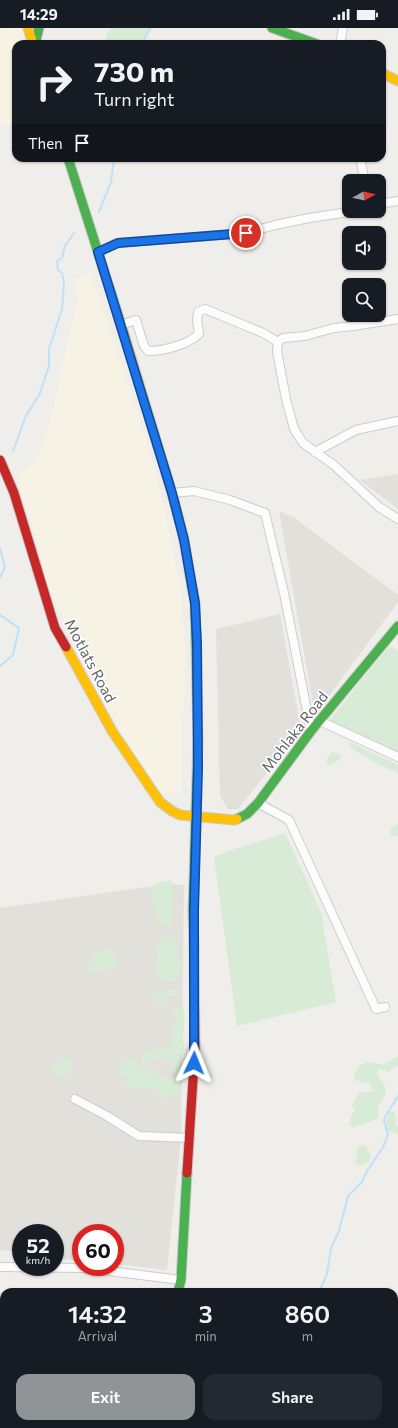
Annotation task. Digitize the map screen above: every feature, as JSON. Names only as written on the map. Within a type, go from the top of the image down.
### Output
[{"type":"main road","points":[[28,28],[32,40]]},
{"type":"main road","points":[[35,40],[39,28]]},
{"type":"main road","points":[[272,28],[305,40]]},
{"type":"main road","points":[[386,75],[398,81]]},
{"type":"main road","points":[[69,162],[172,493],[184,540],[195,603],[198,738],[194,910],[195,1048],[181,1280],[179,1288]]},
{"type":"main road","name":"Motlats Road","points":[[0,460],[14,494],[55,628],[112,731],[160,802],[180,815],[196,817]]},
{"type":"main road","name":"Mohlaka Road","points":[[196,817],[234,820],[247,814],[258,803],[311,731],[398,626]]},
{"type":"street","points":[[341,40],[343,28]]},
{"type":"street","points":[[361,162],[363,174]]},
{"type":"street","points":[[386,203],[398,201]]},
{"type":"street","points":[[98,252],[118,243],[246,233],[275,225],[342,213]]},
{"type":"street","points":[[121,325],[136,320],[144,346],[148,351],[157,351],[195,338],[199,334],[197,320],[198,312],[205,309],[262,333],[278,342]]},
{"type":"street","points":[[398,319],[334,328],[304,336],[283,338],[278,342],[276,351],[294,429],[304,443],[335,466],[379,507],[398,519]]},
{"type":"street","points":[[315,452],[356,430],[398,420]]},
{"type":"street","points":[[172,493],[194,491],[230,500],[265,512],[284,593],[311,731]]},
{"type":"street","points":[[320,721],[398,757]]},
{"type":"street","points":[[258,803],[289,820],[376,1009],[385,1007]]},
{"type":"street","points":[[75,1100],[107,1116],[139,1136],[190,1138]]},
{"type":"street","points":[[0,1267],[85,1268],[181,1280]]},
{"type":"shaded area","points":[[21,28],[25,40],[12,40],[12,124],[0,125],[0,29]]},
{"type":"shaded area","points":[[91,273],[144,433],[161,494],[180,585],[186,662],[182,727],[181,791],[163,794],[157,790],[126,740],[100,692],[54,599],[47,583],[31,521],[16,476],[34,462],[42,447],[51,420],[68,340],[78,302],[75,279]]},
{"type":"shaded area","points":[[398,474],[398,509],[360,480]]},
{"type":"shaded area","points":[[279,511],[293,517],[398,595],[398,602],[315,715]]},
{"type":"shaded area","points":[[280,614],[301,730],[238,809],[228,809],[220,796],[216,629]]},
{"type":"shaded area","points":[[167,884],[184,885],[181,1137],[167,1270],[124,1265],[124,1224],[72,1224],[72,1260],[64,1259],[64,1224],[12,1224],[12,1252],[0,1250],[0,908]]},
{"type":"green space","points":[[112,28],[153,28],[144,40],[105,40],[106,34]]},
{"type":"green space","points":[[389,646],[398,650],[398,755],[330,720]]},
{"type":"green space","points":[[350,742],[398,765],[398,773],[357,752],[348,745]]},
{"type":"green space","points":[[334,752],[342,758],[330,766],[326,765],[328,757]]},
{"type":"green space","points":[[398,824],[398,836],[392,836],[390,832],[392,827]]},
{"type":"green space","points":[[285,833],[321,912],[336,1002],[237,1026],[214,857],[225,852]]},
{"type":"green space","points":[[171,880],[173,922],[172,925],[167,927],[163,925],[158,918],[151,899],[152,890],[158,883]]},
{"type":"green space","points":[[169,936],[175,938],[180,961],[179,977],[174,981],[165,982],[159,977],[156,951],[162,942]]},
{"type":"green space","points":[[109,947],[118,961],[117,967],[113,970],[104,969],[93,972],[89,969],[88,966],[94,953],[105,952],[105,948]]},
{"type":"green space","points":[[176,989],[180,994],[175,996],[166,996],[162,1005],[152,996],[154,993]]},
{"type":"green space","points":[[174,1008],[179,1008],[184,1011],[185,1015],[183,1036],[184,1047],[180,1062],[179,1074],[177,1075],[171,1068],[173,1060],[162,1057],[156,1058],[141,1068],[140,1062],[143,1055],[161,1048],[169,1048],[171,1046],[171,1037],[174,1031],[173,1026],[177,1018],[173,1011]]},
{"type":"green space","points":[[398,1056],[398,1065],[388,1072],[378,1069],[377,1075],[384,1084],[386,1092],[378,1107],[379,1117],[373,1121],[353,1128],[350,1124],[351,1115],[355,1112],[352,1105],[359,1093],[372,1091],[371,1084],[354,1080],[355,1073],[360,1065],[368,1062],[383,1065]]},
{"type":"green space","points":[[72,1057],[73,1066],[63,1079],[53,1073],[50,1067]]},
{"type":"green space","points":[[133,1058],[140,1073],[146,1072],[151,1068],[157,1071],[157,1076],[164,1076],[170,1079],[177,1077],[179,1079],[180,1087],[177,1093],[171,1094],[162,1100],[159,1098],[160,1089],[136,1087],[132,1089],[127,1087],[125,1075],[120,1076],[118,1071],[128,1059]]},
{"type":"green space","points":[[394,1111],[396,1118],[395,1125],[398,1126],[398,1134],[385,1128],[390,1112]]},
{"type":"green space","points":[[365,1145],[370,1153],[370,1161],[367,1164],[358,1165],[354,1163],[357,1156],[357,1147]]},
{"type":"waterway","points":[[144,40],[150,28]]},
{"type":"waterway","points":[[99,212],[111,182],[114,162]]},
{"type":"waterway","points":[[13,451],[26,416],[40,393],[49,366],[49,349],[62,309],[64,283],[62,273],[58,270],[57,261],[62,258],[65,246],[74,233]]},
{"type":"waterway","points":[[0,549],[5,567],[0,577]]},
{"type":"waterway","points":[[0,615],[19,628],[13,655],[0,666]]},
{"type":"waterway","points":[[321,1288],[327,1274],[331,1248],[339,1231],[348,1196],[362,1182],[367,1171],[383,1147],[388,1135],[384,1121],[385,1117],[398,1096]]},
{"type":"traffic: fast","points":[[36,40],[39,28]]},
{"type":"traffic: fast","points":[[272,28],[306,40]]},
{"type":"traffic: fast","points":[[69,162],[125,337]]},
{"type":"traffic: fast","points":[[192,587],[195,603],[198,738],[193,910],[194,949]]},
{"type":"traffic: fast","points":[[237,819],[247,814],[258,803],[311,731],[398,626]]},
{"type":"traffic: fast","points":[[179,1288],[181,1280],[187,1173]]},
{"type":"traffic: slow","points":[[28,28],[32,40]]},
{"type":"traffic: slow","points":[[386,75],[398,81]]},
{"type":"traffic: slow","points":[[125,337],[172,493],[184,539],[192,587]]},
{"type":"traffic: slow","points":[[66,647],[112,731],[160,802],[180,815],[234,820],[237,819]]},
{"type":"traffic: jam","points":[[0,460],[14,493],[55,628],[66,647]]},
{"type":"traffic: jam","points":[[187,1173],[195,1048],[194,949]]},
{"type":"route","points":[[194,1063],[194,910],[198,768],[197,643],[195,603],[184,540],[172,493],[98,252],[118,243],[246,233]]}]
